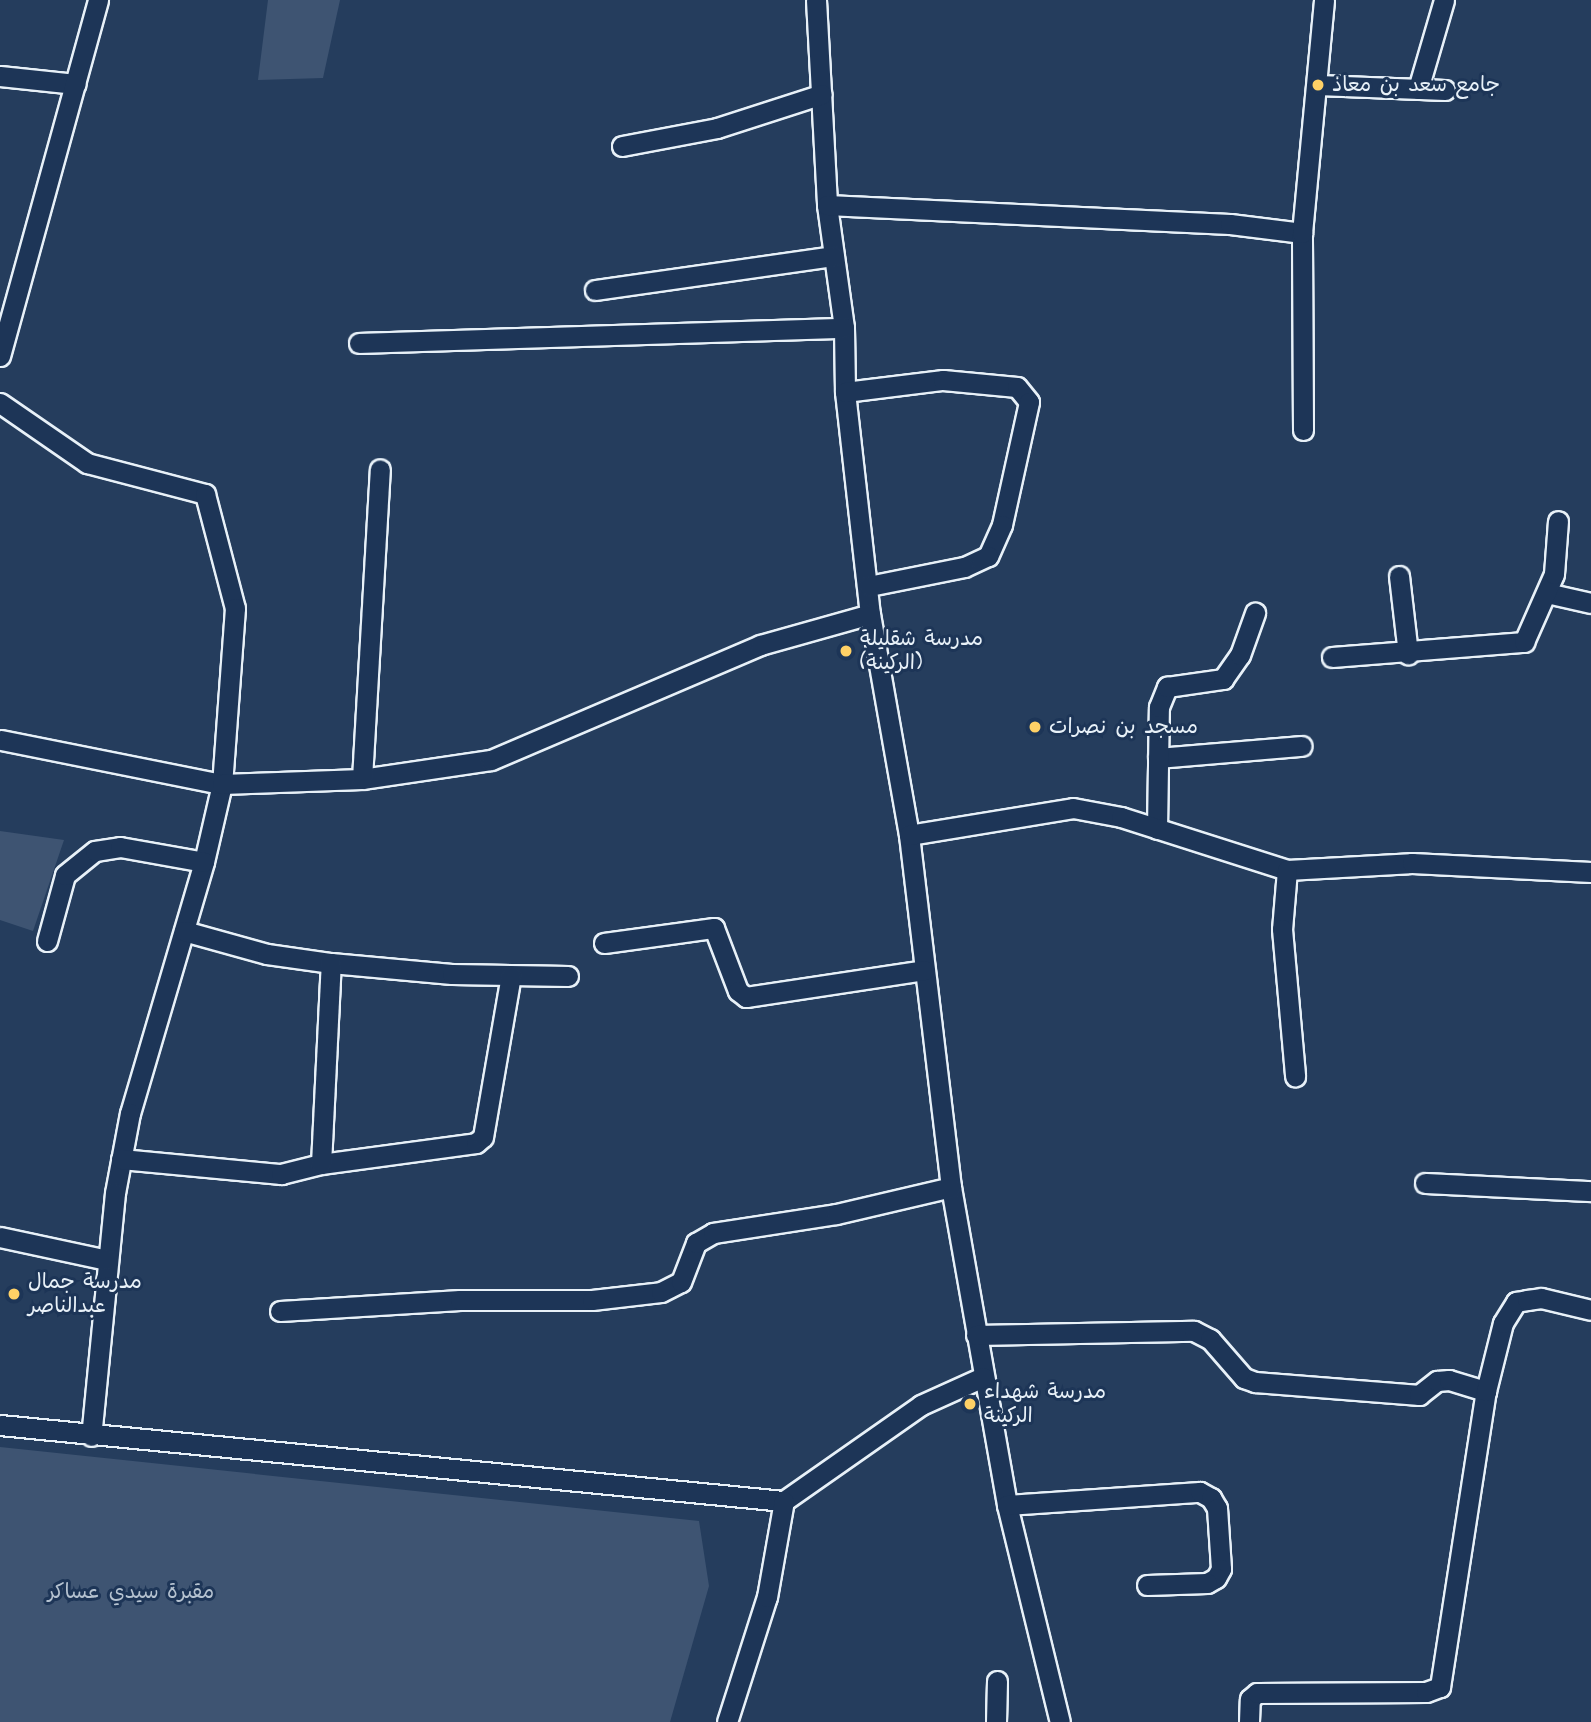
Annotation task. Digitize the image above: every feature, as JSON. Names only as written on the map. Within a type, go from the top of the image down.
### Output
[{"type":"street","points":[[0,356],[99,0]]},
{"type":"street","points":[[816,0],[827,205],[844,328],[845,392],[869,586],[870,614],[909,835],[951,1187],[1007,1505],[1060,1722]]},
{"type":"street","points":[[1303,430],[1302,233],[1324,0]]},
{"type":"street","points":[[1418,89],[1444,0]]},
{"type":"street","points":[[0,76],[76,83]]},
{"type":"street","points":[[1318,85],[1445,90]]},
{"type":"street","points":[[622,146],[717,128],[822,94]]},
{"type":"street","points":[[827,205],[1230,224],[1302,233]]},
{"type":"street","points":[[595,290],[834,256]]},
{"type":"street","points":[[359,343],[844,328]]},
{"type":"street","points":[[845,392],[943,380],[1017,387],[1030,402],[1002,525],[988,556],[964,567],[869,586]]},
{"type":"street","points":[[0,403],[87,463],[205,494],[235,608],[222,784],[204,862],[130,1113],[121,1159],[107,1260],[91,1436]]},
{"type":"street","points":[[362,779],[380,470]]},
{"type":"street","points":[[1332,657],[1518,645],[1529,634],[1547,593],[1559,541],[1558,521]]},
{"type":"street","points":[[1399,576],[1408,654]]},
{"type":"street","points":[[1547,593],[1591,603]]},
{"type":"street","points":[[1157,829],[1159,706],[1167,687],[1223,679],[1240,655],[1255,613]]},
{"type":"street","points":[[1,740],[222,784],[362,779],[491,760],[760,645],[870,614]]},
{"type":"street","points":[[1158,758],[1302,746]]},
{"type":"street","points":[[909,835],[1073,808],[1157,829],[1287,870],[1412,863],[1591,872]]},
{"type":"street","points":[[47,941],[65,875],[95,851],[120,847],[204,862]]},
{"type":"street","points":[[1287,870],[1282,929],[1295,1076]]},
{"type":"street","points":[[604,943],[714,928],[738,992],[746,998],[924,970]]},
{"type":"street","points":[[184,931],[267,954],[331,963],[511,975],[568,976]]},
{"type":"street","points":[[321,1164],[331,963]]},
{"type":"street","points":[[121,1159],[281,1174],[321,1164],[481,1140],[511,975]]},
{"type":"street","points":[[1425,1183],[1591,1191]]},
{"type":"street","points":[[279,1311],[460,1300],[592,1300],[661,1292],[681,1282],[696,1243],[712,1233],[836,1214],[951,1187]]},
{"type":"street","points":[[0,1237],[107,1260]]},
{"type":"street","points":[[1249,1722],[1250,1699],[1257,1692],[1426,1692],[1440,1687],[1486,1391],[1503,1323],[1516,1302],[1541,1298],[1591,1310]]},
{"type":"street","points":[[976,1335],[1194,1331],[1210,1339],[1244,1378],[1255,1382],[1419,1395],[1437,1381],[1449,1380],[1486,1391]]},
{"type":"street","points":[[0,1425],[91,1436],[784,1501],[921,1405],[983,1377]]},
{"type":"street","points":[[1007,1505],[1200,1492],[1211,1498],[1216,1508],[1221,1569],[1216,1578],[1207,1583],[1147,1586]]},
{"type":"street","points":[[727,1722],[767,1597],[784,1501]]},
{"type":"street","points":[[996,1722],[997,1682]]},
{"type":"green space","points":[[268,0],[340,0],[323,78],[258,80]]},
{"type":"green space","points":[[0,831],[64,840],[33,931],[0,920]]},
{"type":"green space","name":"مقبرة سيدي عساكر","points":[[0,1447],[699,1521],[709,1586],[670,1722],[0,1722]]},
{"type":"place","name":"جامع سعد بن معاذ","points":[[1318,85]]},
{"type":"place","name":"مدرسة شقليلة (الركينة)","points":[[846,651]]},
{"type":"place","name":"مسجد بن نصرات","points":[[1035,727]]},
{"type":"place","name":"مدرسة جمال عبدالناصر","points":[[14,1294]]},
{"type":"place","name":"مدرسة شهداء الركينة","points":[[970,1404]]}]
